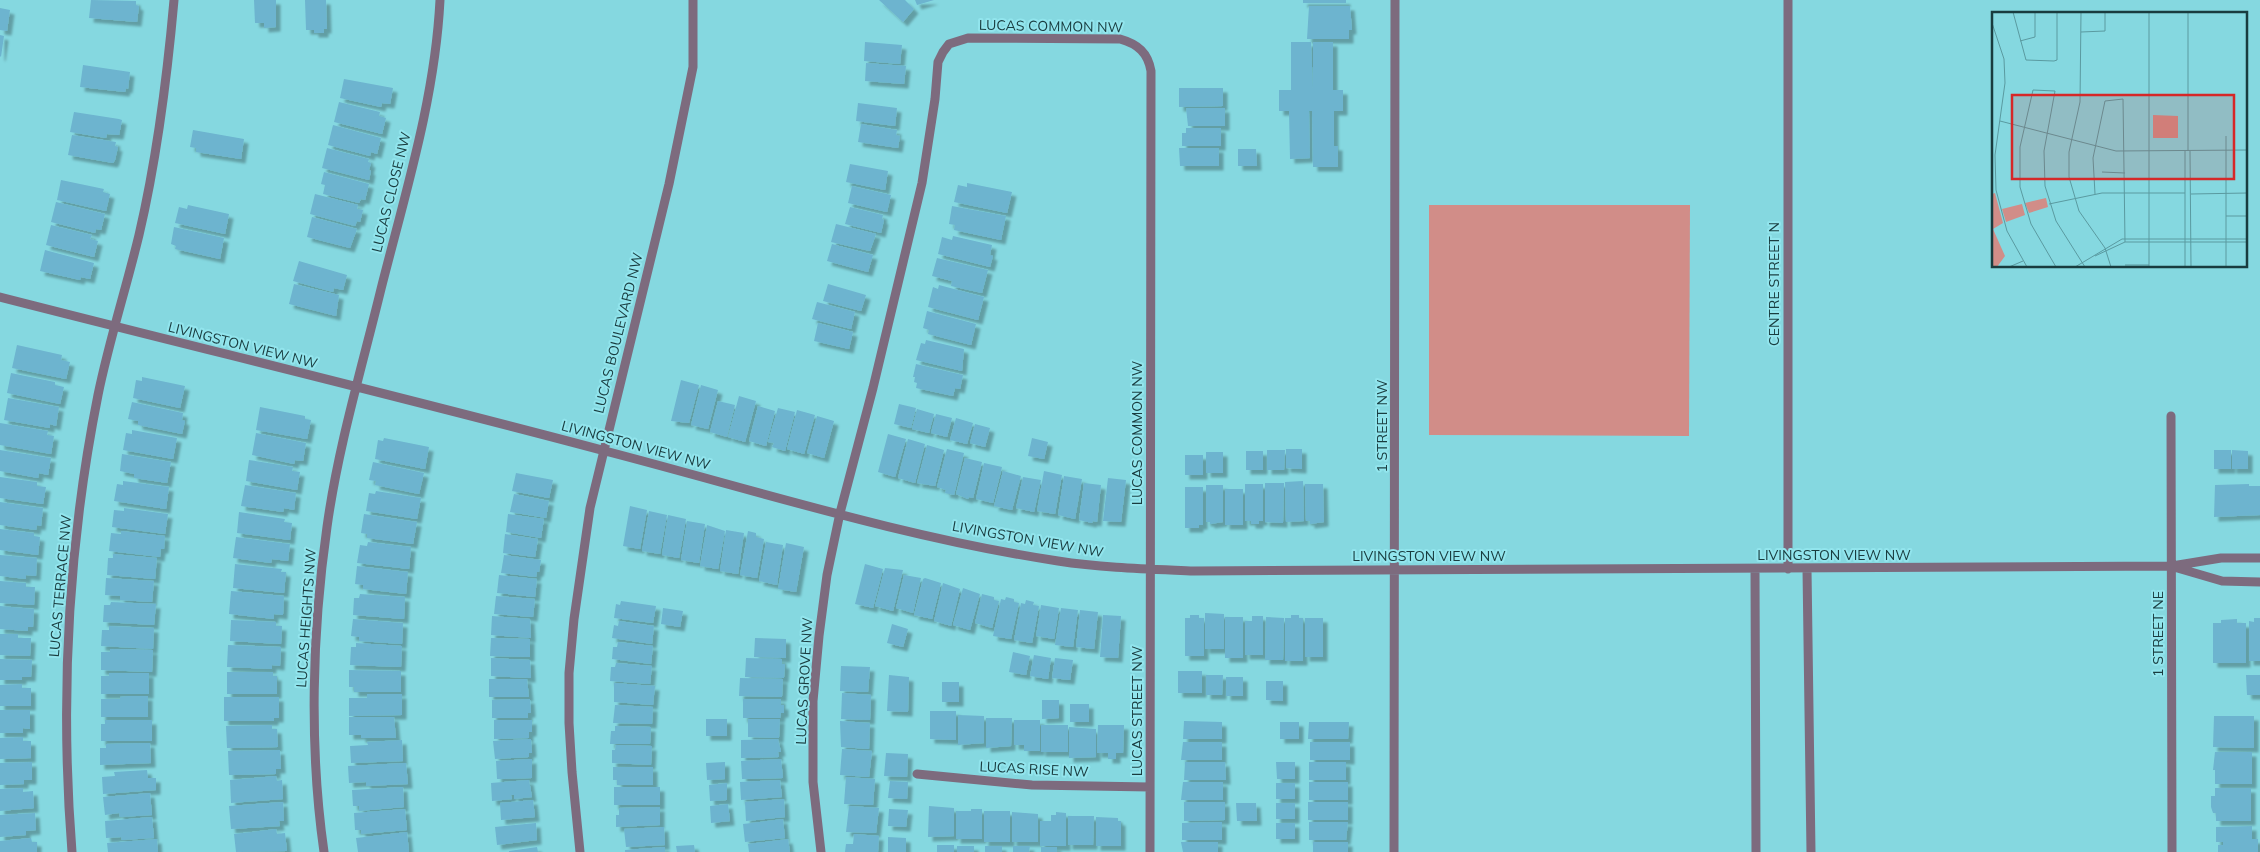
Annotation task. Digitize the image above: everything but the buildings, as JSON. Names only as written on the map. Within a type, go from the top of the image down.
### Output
[{"type":"street","points":[[114,326],[139,235],[150,181],[168,75],[174,0]]},
{"type":"street","name":"LUCAS CLOSE NW","points":[[356,388],[427,105],[439,30],[440,0]]},
{"type":"street","name":"LUCAS BOULEVARD NW","points":[[580,852],[572,772],[569,673],[574,619],[587,526],[669,184],[693,67],[693,0]]},
{"type":"street","name":"1 STREET NW","points":[[1394,852],[1393,570],[1396,438],[1395,0]]},
{"type":"street","name":"CENTRE STREET N","points":[[1788,0],[1788,569]]},
{"type":"street","name":"LUCAS COMMON NW","points":[[840,513],[873,388],[920,193],[935,99],[936,74],[943,52],[949,44],[968,38],[1120,39],[1139,47],[1146,54],[1151,71],[1151,570]]},
{"type":"street","name":"LIVINGSTON VIEW NW","points":[[0,297],[604,450],[840,513],[993,549],[1060,561],[1151,570],[1194,571],[2172,566]]},
{"type":"street","name":"LUCAS TERRACE NW","points":[[72,852],[68,802],[66,728],[71,590],[88,452],[97,397],[114,326]]},
{"type":"street","name":"LUCAS HEIGHTS NW","points":[[324,852],[318,811],[316,738],[315,679],[318,615],[327,525],[356,388]]},
{"type":"street","name":"1 STREET NE","points":[[2171,416],[2172,852]]},
{"type":"street","name":"LUCAS GROVE NW","points":[[821,852],[813,782],[813,701],[822,605],[840,513]]},
{"type":"street","points":[[2172,566],[2221,558],[2260,558]]},
{"type":"street","points":[[2172,566],[2222,581],[2260,582]]},
{"type":"street","points":[[1756,569],[1756,852]]},
{"type":"street","points":[[1807,569],[1811,852]]},
{"type":"street","name":"LUCAS STREET NW","points":[[1150,852],[1151,570]]},
{"type":"street","name":"LUCAS RISE NW","points":[[917,774],[1032,784],[1150,786]]},
{"type":"shaded area","points":[[1429,205],[1690,205],[1689,436],[1429,435]]}]
